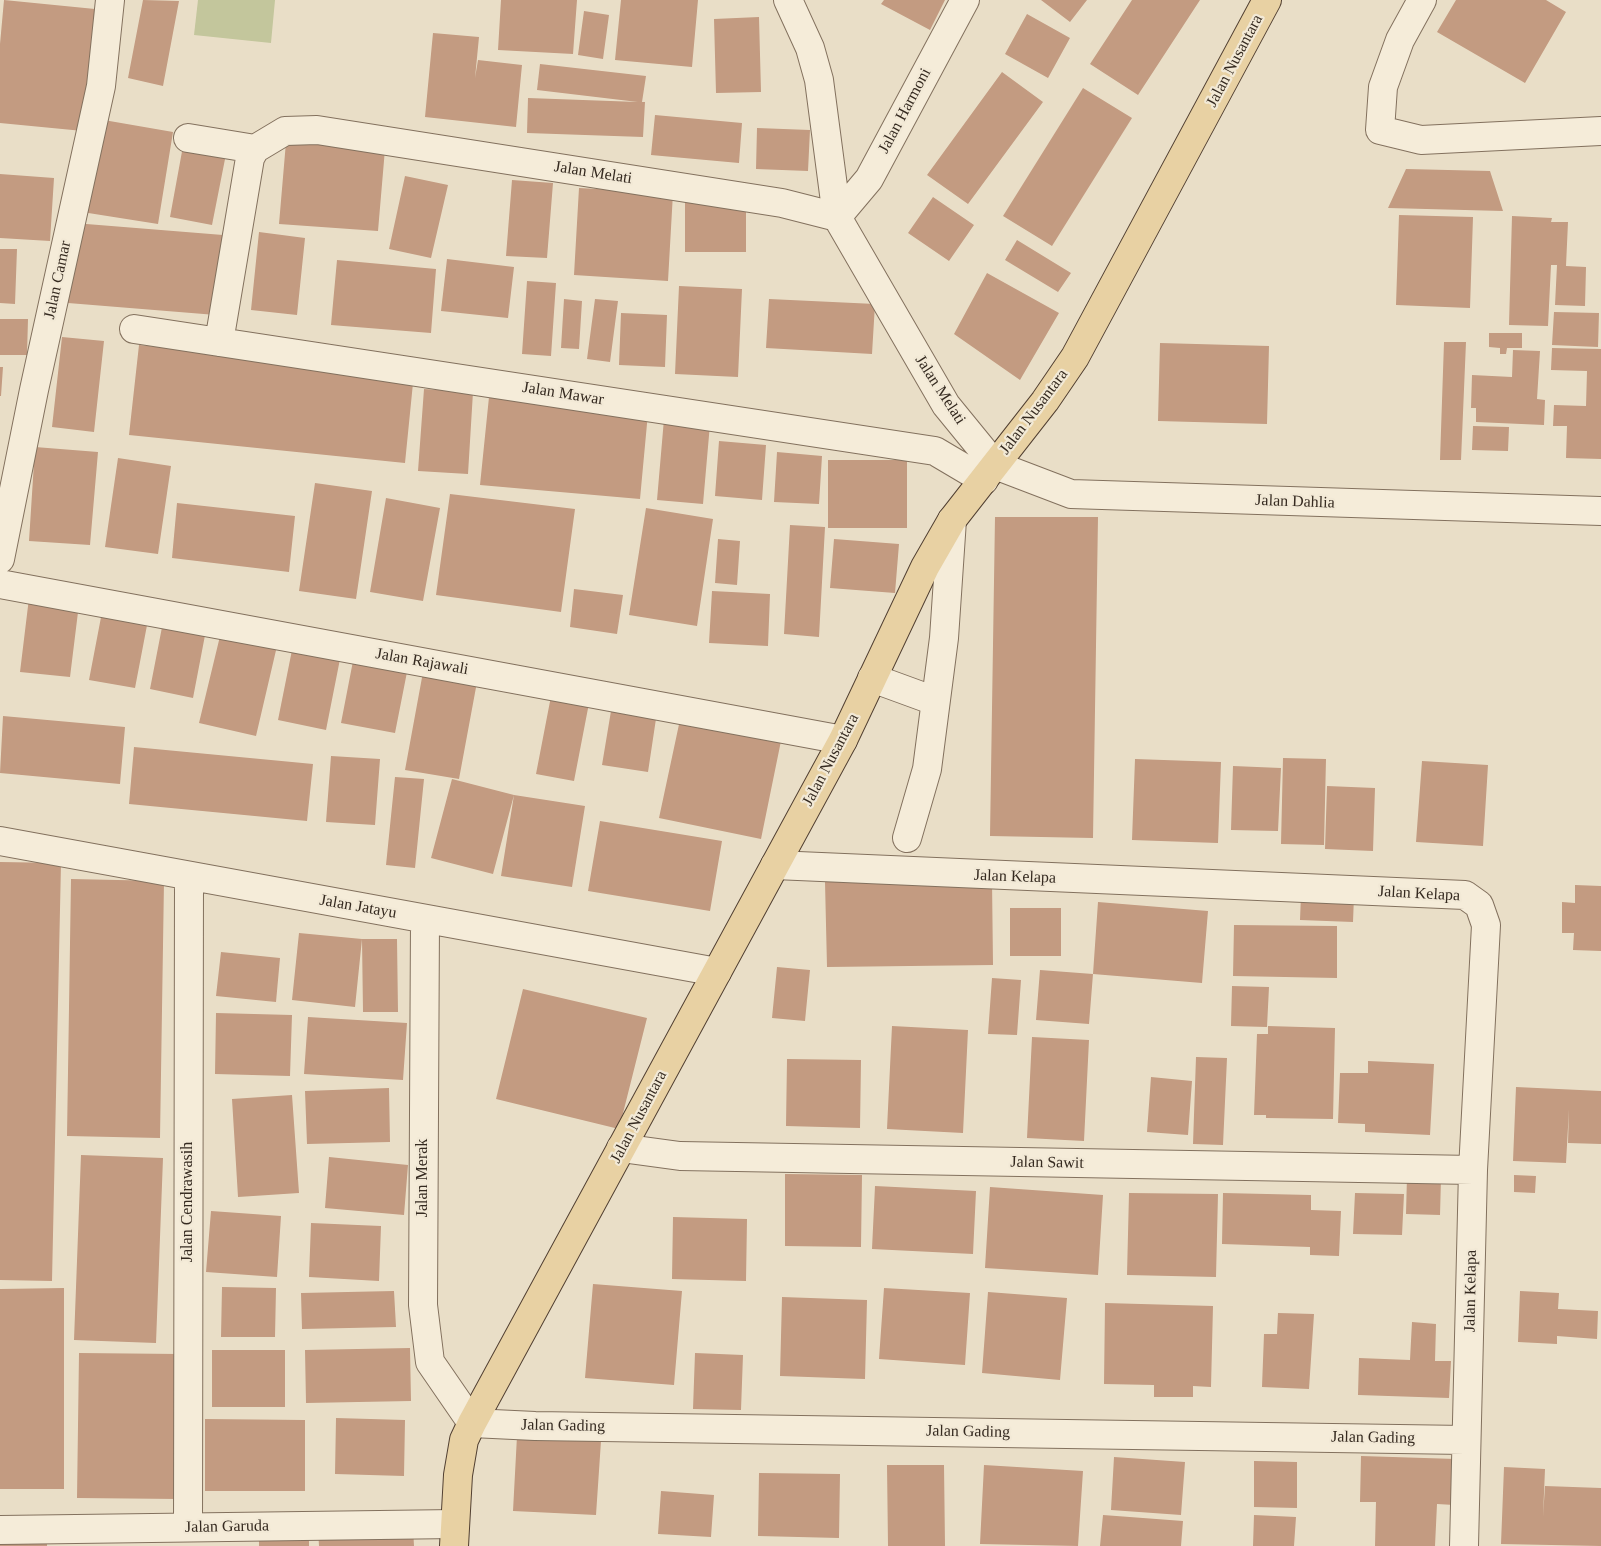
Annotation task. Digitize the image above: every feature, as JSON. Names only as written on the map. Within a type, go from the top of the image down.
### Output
[{"type":"main road","name":"Jalan Nusantara","points":[[454,1535],[458,1475],[464,1440],[472,1423],[843,740],[925,567],[952,520],[1045,401],[1075,357],[1267,0]]},
{"type":"street","name":"Jalan Camar","points":[[0,560],[34,390],[101,86],[110,0]]},
{"type":"street","points":[[788,0],[810,48],[820,80],[837,217]]},
{"type":"street","name":"Jalan Harmoni","points":[[837,217],[869,179],[965,0]]},
{"type":"street","points":[[1422,0],[1400,40],[1383,87],[1380,130],[1421,140],[1601,131]]},
{"type":"street","name":"Jalan Melati","points":[[255,149],[286,131],[317,130],[782,203],[837,217],[946,405],[989,472]]},
{"type":"street","points":[[188,138],[255,149],[245,175],[219,342]]},
{"type":"street","name":"Jalan Mawar","points":[[134,329],[936,451],[989,472]]},
{"type":"street","name":"Jalan Dahlia","points":[[989,472],[1072,494],[1601,512]]},
{"type":"street","points":[[907,838],[927,768],[944,638],[952,520]]},
{"type":"street","name":"Jalan Rajawali","points":[[0,584],[843,740]]},
{"type":"street","points":[[872,678],[935,701]]},
{"type":"street","name":"Jalan Jatayu","points":[[0,841],[716,972]]},
{"type":"street","name":"Jalan Kelapa","points":[[775,866],[1466,895],[1479,905],[1486,925],[1473,1170],[1469,1393],[1465,1440],[1464,1546]]},
{"type":"street","name":"Jalan Cendrawasih","points":[[188,1527],[189,876]]},
{"type":"street","name":"Jalan Merak","points":[[425,920],[422,1305],[430,1362],[472,1423]]},
{"type":"street","name":"Jalan Sawit","points":[[621,1148],[680,1156],[1473,1170]]},
{"type":"street","name":"Jalan Gading","points":[[472,1423],[535,1426],[1465,1440]]},
{"type":"street","name":"Jalan Garuda","points":[[0,1530],[188,1527],[454,1535]]},
{"type":"green space","points":[[198,0],[275,0],[271,43],[194,35]]},
{"type":"building","points":[[4,0],[95,9],[83,131],[0,123],[0,44]]},
{"type":"building","points":[[143,0],[179,1],[163,86],[128,78]]},
{"type":"building","points":[[501,0],[577,0],[573,54],[498,50]]},
{"type":"building","points":[[621,0],[698,0],[692,67],[615,60]]},
{"type":"building","points":[[884,0],[945,0],[930,30],[881,4]]},
{"type":"building","points":[[1041,0],[1087,0],[1070,22]]},
{"type":"building","points":[[1132,0],[1200,0],[1138,95],[1090,64]]},
{"type":"building","points":[[1456,0],[1546,0],[1566,12],[1525,83],[1437,32]]},
{"type":"building","points":[[584,11],[609,15],[603,59],[578,55]]},
{"type":"building","points":[[1027,14],[1070,38],[1048,78],[1005,54]]},
{"type":"building","points":[[759,17],[761,92],[716,93],[714,19]]},
{"type":"building","points":[[433,33],[479,37],[475,78],[478,60],[522,65],[516,127],[425,117]]},
{"type":"building","points":[[540,64],[646,76],[642,102],[645,102],[643,137],[527,133],[528,98],[638,102],[537,90]]},
{"type":"building","points":[[1002,72],[1043,102],[968,204],[927,175]]},
{"type":"building","points":[[1083,88],[1132,118],[1052,246],[1003,216]]},
{"type":"building","points":[[655,115],[742,123],[739,163],[651,155]]},
{"type":"building","points":[[98,119],[173,132],[158,224],[82,212]]},
{"type":"building","points":[[757,128],[810,130],[808,171],[756,169]]},
{"type":"building","points":[[286,142],[385,149],[378,231],[279,224]]},
{"type":"building","points":[[183,146],[226,154],[212,225],[170,217]]},
{"type":"building","points":[[1406,169],[1490,171],[1503,211],[1388,208]]},
{"type":"building","points":[[0,174],[54,178],[50,241],[0,238]]},
{"type":"building","points":[[405,176],[448,185],[431,258],[389,249]]},
{"type":"building","points":[[512,180],[553,183],[547,258],[506,256]]},
{"type":"building","points":[[579,188],[673,193],[668,281],[574,275]]},
{"type":"building","points":[[933,197],[974,225],[949,261],[908,233]]},
{"type":"building","points":[[685,198],[746,198],[746,252],[685,252]]},
{"type":"building","points":[[1399,215],[1473,217],[1470,308],[1396,305]]},
{"type":"building","points":[[1512,216],[1552,218],[1551,222],[1568,222],[1566,266],[1586,267],[1585,306],[1555,305],[1557,265],[1551,265],[1548,326],[1509,325]]},
{"type":"building","points":[[74,223],[223,235],[216,315],[68,303]]},
{"type":"building","points":[[259,232],[305,238],[297,315],[251,310]]},
{"type":"building","points":[[1017,240],[1071,273],[1058,292],[1005,260]]},
{"type":"building","points":[[0,249],[17,249],[15,304],[0,303]]},
{"type":"building","points":[[447,259],[514,267],[508,318],[441,311]]},
{"type":"building","points":[[337,260],[436,269],[431,333],[331,325]]},
{"type":"building","points":[[987,273],[1059,313],[1020,380],[954,334]]},
{"type":"building","points":[[527,281],[556,283],[551,356],[522,354]]},
{"type":"building","points":[[679,286],[742,289],[738,377],[675,374]]},
{"type":"building","points":[[564,299],[582,301],[579,349],[561,348]]},
{"type":"building","points":[[595,299],[618,301],[610,362],[587,359]]},
{"type":"building","points":[[769,299],[875,304],[872,354],[766,348]]},
{"type":"building","points":[[1554,312],[1599,313],[1598,347],[1552,345]]},
{"type":"building","points":[[621,313],[667,315],[665,367],[619,365]]},
{"type":"building","points":[[0,319],[28,319],[27,355],[0,355]]},
{"type":"building","points":[[1489,333],[1522,333],[1522,348],[1507,348],[1506,354],[1500,354],[1500,348],[1489,347]]},
{"type":"building","points":[[62,337],[104,341],[94,432],[52,427]]},
{"type":"building","points":[[1444,342],[1466,342],[1461,460],[1440,460]]},
{"type":"building","points":[[1160,343],[1269,346],[1267,424],[1158,421]]},
{"type":"building","points":[[139,345],[414,373],[405,463],[129,435]]},
{"type":"building","points":[[1552,348],[1601,349],[1601,459],[1566,458],[1567,426],[1553,426],[1554,405],[1586,406],[1587,371],[1551,370]]},
{"type":"building","points":[[1513,350],[1540,351],[1537,399],[1545,400],[1544,425],[1476,422],[1476,408],[1471,408],[1472,375],[1512,377]]},
{"type":"building","points":[[0,367],[3,367],[1,396],[0,396]]},
{"type":"building","points":[[424,389],[473,392],[468,474],[418,471]]},
{"type":"building","points":[[489,397],[648,413],[640,499],[480,485]]},
{"type":"building","points":[[664,419],[710,424],[703,504],[657,500]]},
{"type":"building","points":[[1473,426],[1509,427],[1508,451],[1472,450]]},
{"type":"building","points":[[719,441],[766,445],[762,500],[715,496]]},
{"type":"building","points":[[35,447],[98,452],[90,545],[29,541]]},
{"type":"building","points":[[777,452],[822,456],[819,504],[774,502]]},
{"type":"building","points":[[118,458],[171,466],[158,554],[105,547]]},
{"type":"building","points":[[828,460],[907,460],[907,528],[828,528]]},
{"type":"building","points":[[315,483],[372,491],[356,599],[299,591]]},
{"type":"building","points":[[450,494],[575,509],[561,612],[436,595]]},
{"type":"building","points":[[386,498],[440,508],[423,601],[370,592]]},
{"type":"building","points":[[177,503],[295,516],[289,572],[172,558]]},
{"type":"building","points":[[646,508],[713,519],[697,626],[629,615]]},
{"type":"building","points":[[995,517],[1098,517],[1093,838],[990,836]]},
{"type":"building","points":[[790,525],[825,527],[819,637],[784,634]]},
{"type":"building","points":[[718,539],[740,541],[737,585],[715,583]]},
{"type":"building","points":[[834,539],[899,544],[895,593],[830,588]]},
{"type":"building","points":[[574,589],[623,595],[617,634],[570,627]]},
{"type":"building","points":[[712,591],[770,594],[768,646],[709,643]]},
{"type":"building","points":[[29,598],[79,604],[70,677],[20,672]]},
{"type":"building","points":[[102,612],[148,620],[135,688],[89,680]]},
{"type":"building","points":[[163,622],[206,630],[193,698],[150,689]]},
{"type":"building","points":[[221,632],[277,646],[256,736],[199,723]]},
{"type":"building","points":[[293,645],[341,654],[326,730],[278,720]]},
{"type":"building","points":[[353,661],[407,672],[395,733],[341,723]]},
{"type":"building","points":[[423,672],[477,682],[459,779],[405,770]]},
{"type":"building","points":[[552,691],[590,698],[574,781],[536,774]]},
{"type":"building","points":[[612,705],[657,712],[648,772],[602,765]]},
{"type":"building","points":[[681,715],[782,736],[761,839],[659,818]]},
{"type":"building","points":[[3,716],[125,727],[120,784],[0,773]]},
{"type":"building","points":[[134,747],[313,764],[307,821],[129,804]]},
{"type":"building","points":[[331,756],[380,759],[375,825],[326,822]]},
{"type":"building","points":[[1283,758],[1326,759],[1324,845],[1281,844]]},
{"type":"building","points":[[1135,759],[1221,762],[1218,843],[1132,840]]},
{"type":"building","points":[[1422,761],[1488,765],[1483,846],[1416,842]]},
{"type":"building","points":[[1233,766],[1281,768],[1278,831],[1231,830]]},
{"type":"building","points":[[395,777],[424,779],[415,868],[386,865]]},
{"type":"building","points":[[452,779],[514,795],[493,874],[431,858]]},
{"type":"building","points":[[1327,786],[1375,788],[1373,851],[1325,849]]},
{"type":"building","points":[[514,795],[585,806],[572,887],[501,876]]},
{"type":"building","points":[[600,821],[722,841],[710,911],[588,891]]},
{"type":"building","points":[[0,862],[61,863],[52,1281],[0,1280]]},
{"type":"building","points":[[71,879],[164,881],[160,1138],[67,1136]]},
{"type":"building","points":[[992,880],[993,965],[827,967],[825,882]]},
{"type":"building","points":[[1575,885],[1601,886],[1601,951],[1573,950],[1574,933],[1562,933],[1562,902],[1575,903]]},
{"type":"building","points":[[1301,895],[1354,896],[1353,922],[1300,920]]},
{"type":"building","points":[[1098,902],[1208,911],[1202,983],[1093,974]]},
{"type":"building","points":[[1010,908],[1061,908],[1061,956],[1010,956]]},
{"type":"building","points":[[1234,925],[1337,926],[1337,978],[1233,976]]},
{"type":"building","points":[[299,933],[362,939],[355,1007],[292,1000]]},
{"type":"building","points":[[362,939],[397,939],[398,1012],[363,1012]]},
{"type":"building","points":[[221,952],[280,958],[276,1002],[216,996]]},
{"type":"building","points":[[777,967],[810,970],[805,1021],[772,1018]]},
{"type":"building","points":[[1040,970],[1093,974],[1089,1024],[1036,1020]]},
{"type":"building","points":[[992,978],[1021,980],[1017,1035],[988,1034]]},
{"type":"building","points":[[1232,986],[1269,987],[1267,1027],[1231,1026]]},
{"type":"building","points":[[523,989],[647,1018],[619,1129],[496,1099]]},
{"type":"building","points":[[216,1013],[292,1015],[290,1076],[215,1074]]},
{"type":"building","points":[[308,1017],[407,1023],[403,1080],[304,1074]]},
{"type":"building","points":[[892,1026],[968,1030],[963,1133],[887,1129]]},
{"type":"building","points":[[1268,1026],[1335,1028],[1333,1119],[1266,1118],[1266,1115],[1254,1115],[1257,1034],[1268,1034]]},
{"type":"building","points":[[1032,1037],[1089,1040],[1084,1141],[1027,1138]]},
{"type":"building","points":[[1196,1057],[1227,1058],[1223,1145],[1193,1144]]},
{"type":"building","points":[[787,1059],[861,1060],[860,1128],[786,1126]]},
{"type":"building","points":[[1368,1061],[1434,1064],[1430,1135],[1365,1132],[1365,1124],[1338,1123],[1340,1073],[1368,1073]]},
{"type":"building","points":[[1151,1077],[1192,1081],[1188,1135],[1147,1132]]},
{"type":"building","points":[[1516,1087],[1601,1091],[1601,1144],[1568,1143],[1569,1109],[1566,1163],[1513,1161]]},
{"type":"building","points":[[389,1088],[390,1142],[307,1144],[305,1091]]},
{"type":"building","points":[[292,1095],[299,1193],[238,1197],[232,1099]]},
{"type":"building","points":[[81,1155],[163,1158],[156,1343],[74,1340]]},
{"type":"building","points":[[329,1157],[408,1165],[404,1215],[325,1208]]},
{"type":"building","points":[[785,1174],[862,1175],[861,1247],[785,1246]]},
{"type":"building","points":[[1514,1175],[1536,1176],[1535,1193],[1514,1192]]},
{"type":"building","points":[[1407,1176],[1441,1178],[1440,1215],[1406,1214]]},
{"type":"building","points":[[875,1186],[976,1191],[973,1254],[872,1249]]},
{"type":"building","points":[[990,1187],[1103,1195],[1098,1275],[985,1268]]},
{"type":"building","points":[[1129,1193],[1218,1194],[1216,1277],[1127,1275]]},
{"type":"building","points":[[1223,1193],[1311,1195],[1311,1210],[1341,1211],[1339,1256],[1310,1255],[1310,1247],[1222,1244]]},
{"type":"building","points":[[1355,1193],[1404,1194],[1402,1235],[1353,1234]]},
{"type":"building","points":[[211,1211],[281,1216],[277,1277],[206,1272]]},
{"type":"building","points":[[673,1217],[747,1219],[746,1281],[672,1279]]},
{"type":"building","points":[[311,1223],[381,1226],[379,1281],[309,1277]]},
{"type":"building","points":[[593,1284],[682,1291],[674,1385],[585,1378]]},
{"type":"building","points":[[222,1287],[276,1288],[275,1337],[221,1337]]},
{"type":"building","points":[[64,1288],[64,1489],[0,1489],[0,1289]]},
{"type":"building","points":[[884,1288],[970,1293],[965,1365],[879,1359]]},
{"type":"building","points":[[394,1291],[396,1327],[302,1329],[301,1293]]},
{"type":"building","points":[[1520,1291],[1559,1293],[1558,1309],[1598,1311],[1597,1339],[1557,1336],[1557,1344],[1518,1342]]},
{"type":"building","points":[[988,1292],[1067,1298],[1060,1380],[982,1373]]},
{"type":"building","points":[[782,1297],[867,1300],[865,1379],[780,1376]]},
{"type":"building","points":[[1105,1303],[1213,1306],[1211,1387],[1193,1386],[1193,1397],[1154,1397],[1154,1385],[1104,1384]]},
{"type":"building","points":[[1278,1313],[1314,1314],[1309,1389],[1262,1387],[1264,1334],[1277,1334]]},
{"type":"building","points":[[1412,1322],[1436,1324],[1435,1361],[1451,1361],[1449,1398],[1358,1395],[1359,1358],[1410,1360]]},
{"type":"building","points":[[410,1348],[411,1401],[306,1403],[305,1350]]},
{"type":"building","points":[[212,1350],[285,1350],[285,1407],[212,1407]]},
{"type":"building","points":[[79,1353],[180,1354],[178,1499],[77,1498]]},
{"type":"building","points":[[695,1353],[743,1355],[741,1410],[693,1409]]},
{"type":"building","points":[[336,1418],[405,1420],[404,1476],[335,1474]]},
{"type":"building","points":[[205,1419],[305,1420],[305,1491],[205,1491]]},
{"type":"building","points":[[517,1436],[601,1441],[596,1515],[513,1511]]},
{"type":"building","points":[[1361,1456],[1456,1459],[1454,1505],[1437,1504],[1435,1546],[1375,1546],[1376,1502],[1360,1502]]},
{"type":"building","points":[[1114,1457],[1185,1462],[1181,1515],[1111,1510]]},
{"type":"building","points":[[1254,1461],[1297,1462],[1297,1508],[1254,1507]]},
{"type":"building","points":[[887,1465],[944,1465],[945,1546],[888,1546]]},
{"type":"building","points":[[984,1465],[1083,1471],[1078,1546],[980,1544]]},
{"type":"building","points":[[1504,1467],[1545,1469],[1543,1517],[1545,1486],[1601,1488],[1601,1546],[1501,1544]]},
{"type":"building","points":[[759,1473],[840,1474],[839,1538],[758,1536]]},
{"type":"building","points":[[661,1491],[714,1495],[711,1537],[658,1534]]},
{"type":"building","points":[[1103,1515],[1183,1521],[1181,1546],[1100,1546]]},
{"type":"building","points":[[1254,1515],[1296,1517],[1294,1546],[1253,1546]]},
{"type":"building","points":[[413,1528],[414,1546],[319,1546],[318,1529]]},
{"type":"building","points":[[0,1538],[47,1540],[47,1546],[0,1546]]},
{"type":"building","points":[[259,1540],[309,1540],[309,1546],[259,1546]]}]
